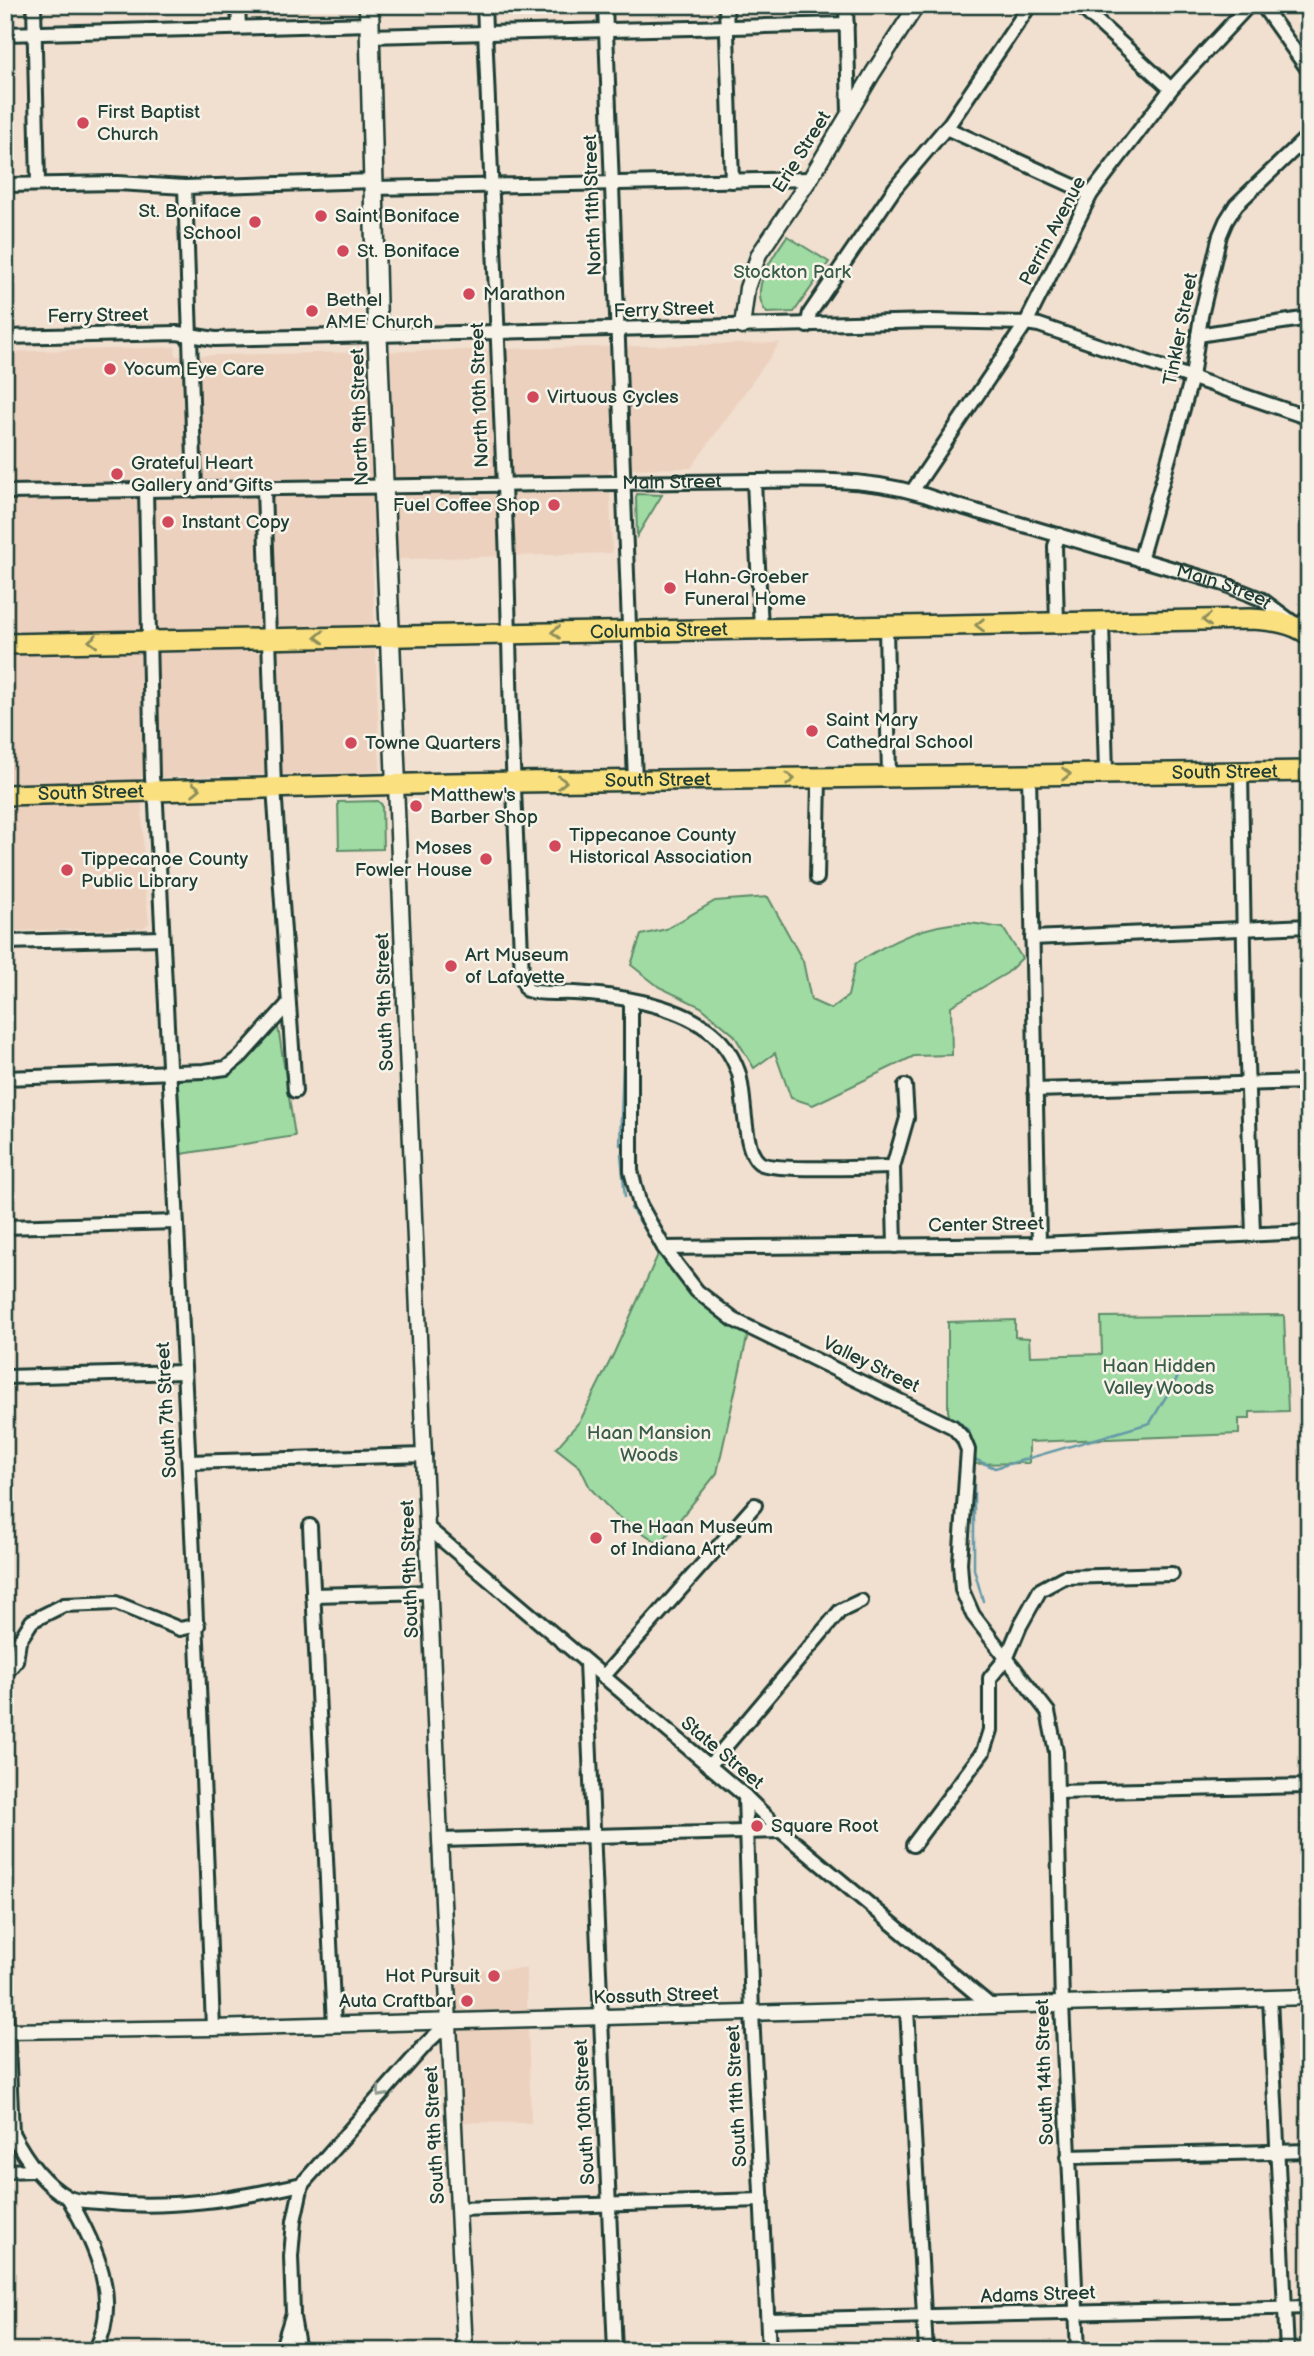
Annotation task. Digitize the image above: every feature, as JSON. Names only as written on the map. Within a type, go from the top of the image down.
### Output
[{"type":"main road","name":"North 9th Street","points":[[369,5],[378,335],[396,785]]},
{"type":"main road","name":"Columbia Street","points":[[5,644],[1250,619],[1306,627]]},
{"type":"main road","name":"South Street","points":[[5,795],[274,787],[1309,771]]},
{"type":"street","points":[[34,5],[38,184]]},
{"type":"street","points":[[238,5],[239,27]]},
{"type":"street","name":"North 10th Street","points":[[484,5],[513,783]]},
{"type":"street","name":"North 11th Street","points":[[605,5],[635,781]]},
{"type":"street","points":[[726,5],[732,181]]},
{"type":"street","points":[[846,5],[849,112]]},
{"type":"street","name":"Erie Street","points":[[742,327],[747,288],[759,254],[810,179],[917,5]]},
{"type":"street","points":[[807,326],[810,313],[895,188],[946,128],[1030,5]]},
{"type":"street","points":[[1079,5],[1171,89]]},
{"type":"street","name":"Perrin Avenue","points":[[913,490],[1026,323],[1091,194],[1171,89],[1249,5]]},
{"type":"street","points":[[1262,5],[1309,71]]},
{"type":"street","points":[[5,34],[239,27],[485,33],[846,24]]},
{"type":"street","points":[[946,128],[1091,194]]},
{"type":"street","name":"Tinkler Street","points":[[1140,559],[1192,377],[1198,335],[1220,235],[1236,205],[1309,135]]},
{"type":"street","points":[[5,185],[492,185],[810,179]]},
{"type":"street","points":[[186,187],[195,490]]},
{"type":"street","points":[[1198,335],[1309,318]]},
{"type":"street","name":"Ferry Street","points":[[5,337],[177,333],[215,339],[931,321],[1026,323],[1039,325],[1309,418]]},
{"type":"street","points":[[754,481],[761,629]]},
{"type":"street","name":"Main Street","points":[[5,492],[754,481],[871,482],[913,490],[1221,583],[1261,599],[1306,627]]},
{"type":"street","points":[[264,489],[274,787],[295,1091]]},
{"type":"street","name":"South 7th Street","points":[[146,491],[154,790],[198,1625],[213,2028]]},
{"type":"street","points":[[1057,624],[1055,546],[1059,536]]},
{"type":"street","points":[[1244,593],[1253,606],[1250,619]]},
{"type":"street","points":[[1102,622],[1106,773]]},
{"type":"street","points":[[886,626],[889,777]]},
{"type":"street","points":[[1241,772],[1253,1233]]},
{"type":"street","points":[[1029,775],[1039,1244]]},
{"type":"street","points":[[817,878],[819,778]]},
{"type":"street","points":[[513,783],[522,977],[527,990],[536,993],[576,993],[631,1001],[671,1010],[708,1029],[724,1045],[738,1071],[743,1086],[750,1147],[754,1157],[761,1163],[782,1167],[893,1167]]},
{"type":"street","name":"South 9th Street","points":[[396,785],[440,1840],[465,2351]]},
{"type":"street","points":[[1032,938],[1309,926]]},
{"type":"street","points":[[5,942],[162,938]]},
{"type":"street","name":"Valley Street","points":[[631,1001],[631,1171],[640,1205],[664,1248],[697,1291],[734,1320],[953,1427],[963,1438],[968,1450],[960,1563],[962,1590],[973,1615],[1048,1712],[1056,1752],[1057,1792]]},
{"type":"street","points":[[5,1078],[226,1068],[241,1056],[288,1004]]},
{"type":"street","points":[[1035,1090],[1309,1082]]},
{"type":"street","points":[[895,1246],[893,1167],[907,1118],[905,1086]]},
{"type":"street","points":[[5,1227],[176,1222]]},
{"type":"street","name":"Center Street","points":[[664,1248],[1039,1244],[1309,1232]]},
{"type":"street","points":[[5,1377],[183,1372]]},
{"type":"street","points":[[189,1462],[425,1455]]},
{"type":"street","points":[[603,1677],[754,1505]]},
{"type":"street","points":[[310,1526],[334,2025]]},
{"type":"street","name":"State Street","points":[[428,1528],[991,2006]]},
{"type":"street","points":[[913,1845],[983,1752],[990,1730],[990,1678],[1007,1657],[1040,1590],[1064,1577],[1172,1574]]},
{"type":"street","points":[[313,1594],[430,1592]]},
{"type":"street","points":[[709,1766],[840,1611],[861,1601]]},
{"type":"street","points":[[5,1674],[16,1661],[19,1641],[32,1621],[64,1605],[116,1603],[180,1629],[198,1625]]},
{"type":"street","name":"South 10th Street","points":[[586,1662],[615,2351]]},
{"type":"street","points":[[1057,1792],[1309,1786]]},
{"type":"street","name":"South 14th Street","points":[[1057,1792],[1062,2004],[1078,2351]]},
{"type":"street","name":"South 11th Street","points":[[745,1796],[752,2013],[769,2351]]},
{"type":"street","points":[[440,1840],[781,1830]]},
{"type":"street","points":[[5,1979],[12,2133],[5,2148]]},
{"type":"street","name":"Kossuth Street","points":[[7,2031],[449,2022],[1309,1997]]},
{"type":"street","points":[[1270,1998],[1287,2351]]},
{"type":"street","points":[[907,2008],[926,2351]]},
{"type":"street","points":[[299,2351],[293,2313],[291,2256],[293,2221],[302,2184],[427,2043],[449,2022]]},
{"type":"street","points":[[12,2133],[35,2170],[69,2199],[99,2258],[106,2318],[95,2351]]},
{"type":"street","points":[[1068,2157],[1309,2151]]},
{"type":"street","points":[[5,2171],[35,2170]]},
{"type":"street","points":[[69,2199],[126,2206],[156,2205],[234,2198],[302,2184]]},
{"type":"street","points":[[458,2209],[762,2200]]},
{"type":"street","name":"Adams Street","points":[[768,2320],[1309,2307]]},
{"type":"street","points":[[281,2351],[293,2313]]},
{"type":"shaded area","points":[[780,343],[691,468],[609,469],[612,553],[372,560],[380,772],[137,778],[142,808],[149,923],[143,928],[5,931],[5,352],[175,347],[176,356]]},
{"type":"shaded area","points":[[526,1969],[531,2123],[454,2122],[447,1971]]},
{"type":"green space","name":"Stockton Park","points":[[787,236],[829,262],[794,312],[767,313],[762,304],[761,284]]},
{"type":"green space","points":[[637,494],[662,495],[637,536],[636,497]]},
{"type":"green space","points":[[378,801],[382,805],[383,849],[339,850],[338,802]]},
{"type":"green space","points":[[768,897],[803,961],[811,1000],[831,1009],[848,996],[855,964],[894,942],[936,926],[966,923],[1003,928],[1022,958],[1007,973],[951,1006],[952,1055],[914,1056],[813,1105],[791,1098],[775,1053],[754,1068],[734,1035],[701,1007],[659,987],[631,965],[641,935],[666,929],[715,901]]},
{"type":"green space","points":[[278,1027],[295,1136],[181,1154],[177,1076],[223,1075],[243,1062],[263,1037]]},
{"type":"green space","name":"Haan Mansion Woods","points":[[660,1250],[748,1333],[717,1473],[660,1544],[614,1514],[590,1488],[580,1467],[556,1448],[580,1421]]},
{"type":"green space","name":"Haan Hidden Valley Woods","points":[[1284,1315],[1288,1411],[1250,1412],[1250,1419],[1239,1419],[1239,1434],[1029,1442],[1029,1463],[972,1464],[950,1420],[948,1322],[1015,1320],[1015,1337],[1029,1338],[1030,1356],[1102,1354],[1101,1317]]},
{"type":"waterway","points":[[620,1145],[623,1064]]},
{"type":"waterway","points":[[621,1154],[625,1197]]},
{"type":"waterway","points":[[631,1208],[653,1241]]},
{"type":"waterway","points":[[974,1455],[974,1459],[995,1468],[1150,1423],[1179,1375]]},
{"type":"waterway","points":[[956,1419],[969,1431],[972,1445]]},
{"type":"waterway","points":[[974,1459],[974,1569],[983,1601]]},
{"type":"place","name":"First Baptist Church","points":[[83,123]]},
{"type":"place","name":"Saint Boniface","points":[[321,216]]},
{"type":"place","name":"St. Boniface School","points":[[255,222]]},
{"type":"place","name":"St. Boniface","points":[[343,251]]},
{"type":"place","name":"Marathon","points":[[469,294]]},
{"type":"place","name":"Bethel AME Church","points":[[312,311]]},
{"type":"place","name":"Yocum Eye Care","points":[[110,369]]},
{"type":"place","name":"Virtuous Cycles","points":[[533,397]]},
{"type":"place","name":"Grateful Heart Gallery and Gifts","points":[[117,474]]},
{"type":"place","name":"Fuel Coffee Shop","points":[[554,505]]},
{"type":"place","name":"Instant Copy","points":[[168,522]]},
{"type":"place","name":"Hahn-Groeber Funeral Home","points":[[670,588]]},
{"type":"place","name":"Saint Mary Cathedral School","points":[[812,731]]},
{"type":"place","name":"Towne Quarters","points":[[351,743]]},
{"type":"place","name":"Matthew's Barber Shop","points":[[416,806]]},
{"type":"place","name":"Tippecanoe County Historical Association","points":[[555,846]]},
{"type":"place","name":"Moses Fowler House","points":[[486,859]]},
{"type":"place","name":"Tippecanoe County Public Library","points":[[67,870]]},
{"type":"place","name":"Art Museum of Lafayette","points":[[451,966]]},
{"type":"place","name":"The Haan Museum of Indiana Art","points":[[596,1538]]},
{"type":"place","name":"Square Root","points":[[757,1826]]},
{"type":"place","name":"Hot Pursuit","points":[[494,1976]]},
{"type":"place","name":"Auta Craftbar","points":[[467,2001]]}]
